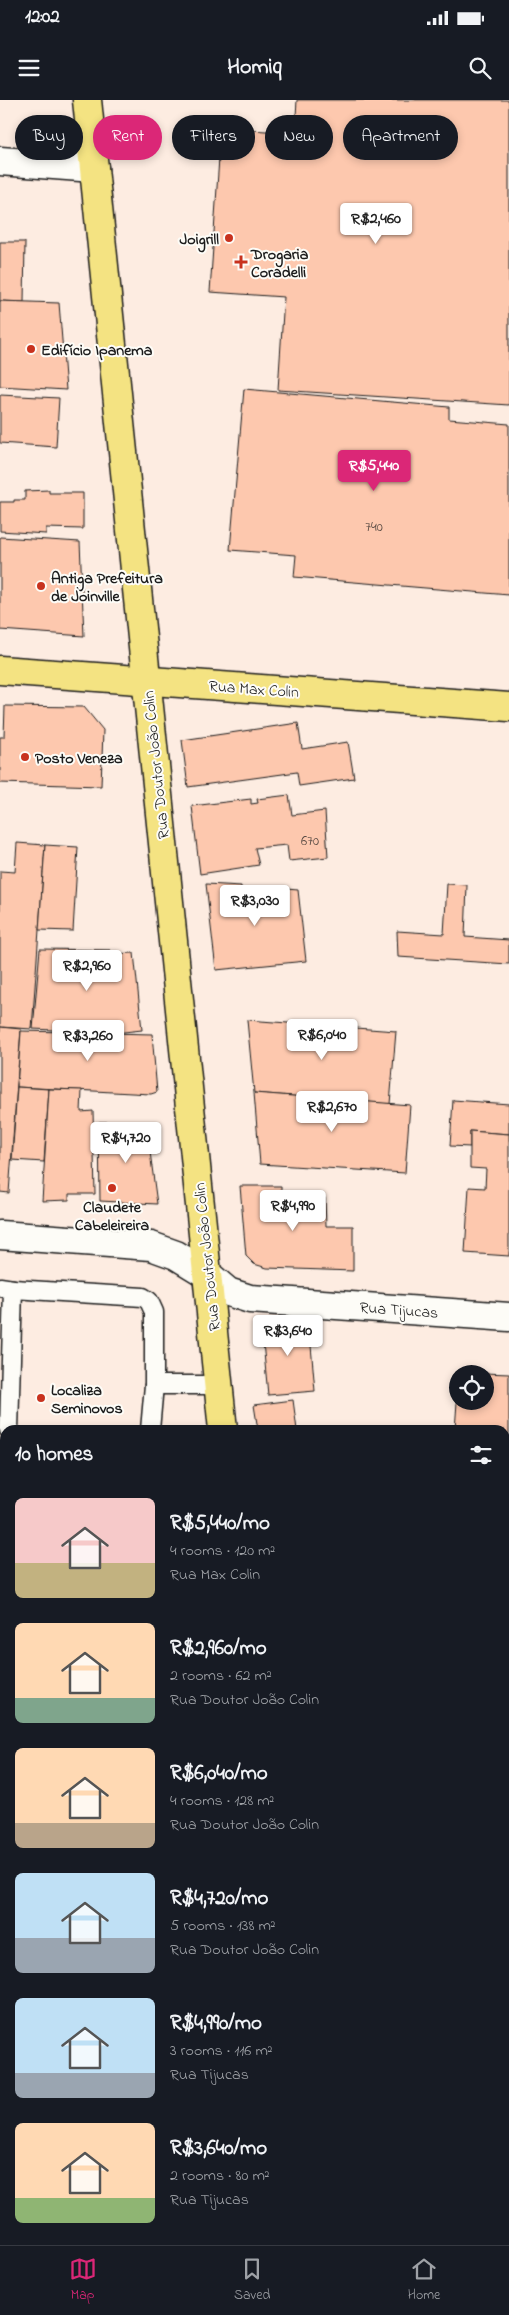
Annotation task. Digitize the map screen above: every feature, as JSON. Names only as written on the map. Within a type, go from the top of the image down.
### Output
[{"type":"main road","name":"Rua Doutor João Colin","points":[[87,100],[222,1425]]},
{"type":"main road","points":[[0,161],[94,168]]},
{"type":"main road","name":"Rua Max Colin","points":[[0,670],[146,679],[509,707]]},
{"type":"main road","name":"Rua Tijucas","points":[[0,1235],[151,1246],[176,1255],[207,1274],[228,1292],[250,1299],[509,1317]]},
{"type":"lane","points":[[9,1425],[6,1288],[143,1297],[149,1301],[154,1312],[154,1385],[150,1425]]},
{"type":"lane","points":[[154,1385],[218,1385]]},
{"type":"building","points":[[297,100],[509,100],[509,405],[278,390],[284,297],[210,292],[219,160],[255,160],[255,130],[265,131],[265,160],[333,160],[333,115],[296,115]]},
{"type":"building","points":[[0,242],[25,242],[24,302],[0,301]]},
{"type":"building","name":"Edifício Ipanema","points":[[0,301],[59,303],[66,390],[0,386]]},
{"type":"building","points":[[244,389],[449,407],[449,419],[509,424],[509,595],[294,577],[296,555],[230,550]]},
{"type":"building","points":[[0,395],[59,398],[56,447],[0,443]]},
{"type":"building","points":[[49,490],[49,493],[83,493],[83,529],[46,528],[46,534],[0,531],[0,502],[25,500],[25,491]]},
{"type":"building","name":"Antiga Prefeitura de Joinville","points":[[0,537],[80,542],[84,636],[0,630]]},
{"type":"building","points":[[5,706],[84,707],[103,730],[101,786],[0,783],[0,737],[4,737]]},
{"type":"building","points":[[298,723],[302,749],[348,742],[354,778],[299,786],[297,772],[188,787],[182,740]]},
{"type":"building","points":[[289,795],[292,815],[325,811],[328,857],[289,861],[287,845],[255,848],[259,865],[200,874],[192,806],[251,799],[251,804],[258,803],[257,799]]},
{"type":"building","points":[[17,843],[45,845],[32,1029],[0,1027],[0,871],[15,872]]},
{"type":"building","points":[[45,845],[78,847],[73,931],[39,930]]},
{"type":"building","points":[[206,884],[241,886],[241,893],[274,888],[298,890],[306,961],[216,970]]},
{"type":"building","points":[[447,884],[467,885],[465,937],[509,940],[509,964],[398,957],[397,931],[444,934]]},
{"type":"building","points":[[40,949],[110,950],[110,954],[134,953],[142,1030],[115,1033],[33,1029]]},
{"type":"building","points":[[247,1020],[396,1031],[390,1104],[254,1093]]},
{"type":"building","points":[[0,1027],[21,1029],[9,1193],[0,1192]]},
{"type":"building","points":[[21,1031],[152,1034],[157,1092],[151,1094],[17,1087]]},
{"type":"building","points":[[17,1087],[49,1089],[44,1162],[12,1160]]},
{"type":"building","points":[[49,1089],[82,1090],[81,1112],[93,1111],[95,1194],[69,1194],[69,1200],[42,1201]]},
{"type":"building","points":[[254,1093],[410,1105],[405,1173],[260,1164]]},
{"type":"building","points":[[453,1100],[509,1104],[509,1134],[470,1131],[470,1147],[450,1146]]},
{"type":"building","points":[[99,1122],[146,1122],[157,1204],[100,1201]]},
{"type":"building","points":[[470,1131],[509,1134],[509,1256],[465,1253],[469,1187],[485,1188],[486,1169],[470,1168]]},
{"type":"building","points":[[240,1186],[281,1186],[281,1198],[325,1198],[326,1226],[353,1226],[353,1271],[267,1268],[254,1264],[246,1256]]},
{"type":"building","points":[[261,1321],[309,1323],[315,1391],[268,1395]]},
{"type":"building","points":[[494,1373],[509,1374],[509,1425],[455,1425],[456,1410],[494,1410]]},
{"type":"building","points":[[293,1400],[296,1425],[257,1425],[254,1405]]},
{"type":"place","name":"Joigrill","points":[[229,238]]},
{"type":"place","name":"Drogaria Coradelli","points":[[241,262]]},
{"type":"place","name":"Edifício Ipanema","points":[[31,349]]},
{"type":"place","name":"Antiga Prefeitura de Joinville","points":[[41,586]]},
{"type":"place","name":"Posto Veneza","points":[[25,757]]},
{"type":"place","name":"Claudete Cabeleireira","points":[[112,1188]]},
{"type":"place","name":"Localiza Seminovos","points":[[41,1398]]}]
